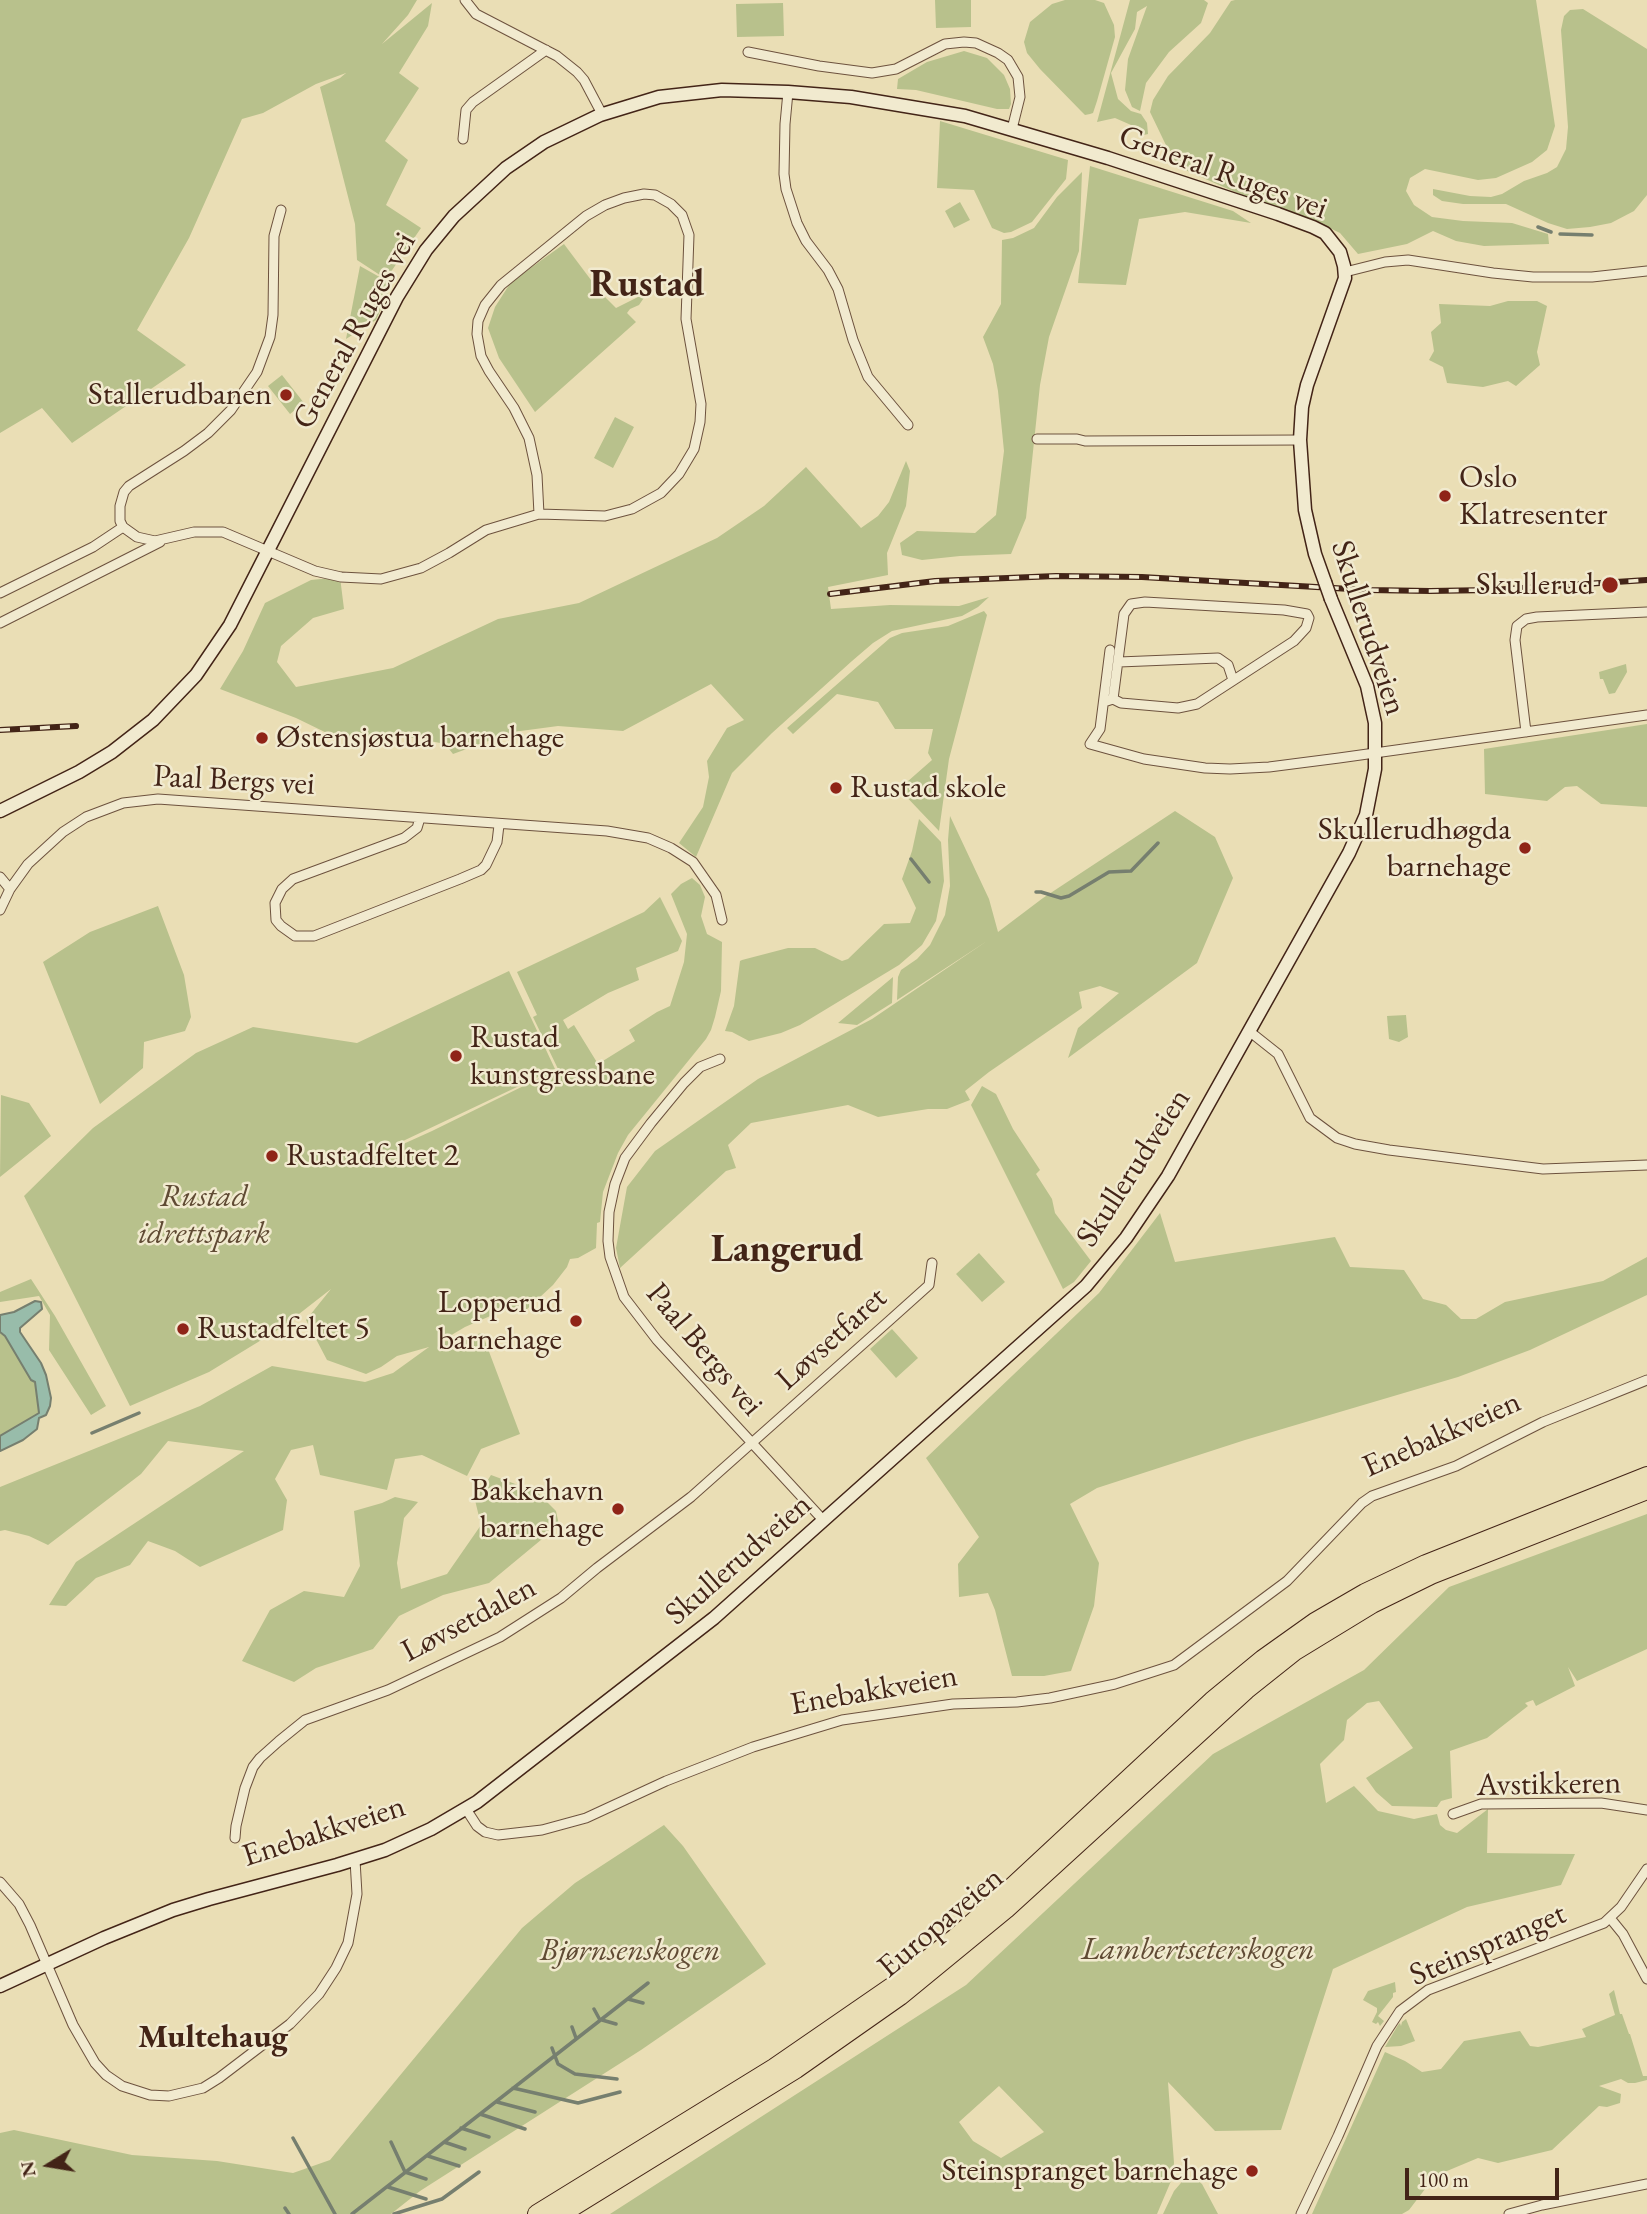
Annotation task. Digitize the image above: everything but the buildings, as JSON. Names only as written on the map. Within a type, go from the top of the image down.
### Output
[{"type":"highway","name":"Europaveien","points":[[537,2214],[774,2068],[893,1986],[989,1908],[1212,1701],[1288,1640],[1342,1605],[1417,1567],[1647,1476]]},
{"type":"highway","name":"Europaveien","points":[[561,2214],[805,2064],[929,1975],[1058,1864],[1246,1690],[1295,1651],[1372,1604],[1431,1576],[1647,1490]]},
{"type":"main road","name":"General Ruges vei","points":[[0,811],[95,763],[129,741],[196,676],[222,638],[397,296],[440,231],[472,197],[506,168],[544,142],[602,114],[636,103],[722,90],[850,97],[965,116],[1108,158],[1313,227],[1325,233],[1335,243],[1343,259],[1345,272]]},
{"type":"main road","name":"Skullerudveien","points":[[466,1809],[504,1783],[689,1639],[1053,1316],[1106,1264],[1168,1176],[1355,842],[1370,802],[1376,753],[1375,723],[1367,686],[1315,554],[1305,510],[1300,440],[1302,407],[1307,385],[1345,272]]},
{"type":"main road","name":"Enebakkveien","points":[[0,1986],[124,1929],[173,1910],[355,1860],[415,1837],[466,1809]]},
{"type":"street","points":[[465,0],[476,14],[546,50],[577,72],[602,114]]},
{"type":"street","points":[[748,52],[828,68],[872,73],[896,69],[945,44],[976,43],[1008,60],[1018,77],[1020,97],[1012,129]]},
{"type":"street","points":[[463,139],[466,110],[473,102],[546,50]]},
{"type":"street","points":[[788,92],[784,174],[797,223],[838,289],[867,377],[908,425]]},
{"type":"street","points":[[0,623],[164,540],[194,532],[214,531],[240,538],[304,568],[333,576],[381,579],[421,568],[486,530],[539,514],[605,516],[632,509],[661,493],[679,474],[694,449],[701,422],[701,404],[686,319],[689,235],[682,215],[671,204],[654,195],[624,198],[586,216],[502,285],[485,305],[478,321],[477,334],[481,356],[514,408],[533,450],[539,514]]},
{"type":"street","points":[[164,540],[145,540],[123,527],[120,521],[120,506],[124,492],[208,433],[231,410],[257,372],[270,337],[273,315],[274,236],[281,210]]},
{"type":"street","points":[[1345,272],[1385,262],[1408,261],[1533,277],[1592,277],[1647,271]]},
{"type":"street","points":[[1037,439],[1300,440]]},
{"type":"street","points":[[0,593],[93,547],[123,527]]},
{"type":"street","points":[[1109,700],[1154,707],[1188,707],[1294,641],[1306,628],[1309,618],[1307,614],[1284,610],[1135,603],[1128,606],[1124,614],[1119,662],[1100,732],[1090,744],[1164,762],[1230,769],[1269,767],[1647,715]]},
{"type":"street","points":[[1526,732],[1514,635],[1517,626],[1537,617],[1647,612]]},
{"type":"street","points":[[1109,700],[1110,650]]},
{"type":"street","points":[[1119,662],[1218,658],[1228,665],[1233,680]]},
{"type":"street","name":"Paal Bergs vei","points":[[0,910],[28,864],[86,817],[110,806],[137,800],[191,800],[637,835],[659,842],[692,862],[716,895],[722,920]]},
{"type":"street","points":[[420,818],[417,828],[404,838],[293,879],[282,889],[275,903],[276,920],[295,936],[314,936],[460,879],[486,865],[497,842],[499,825]]},
{"type":"street","points":[[0,877],[10,890]]},
{"type":"street","points":[[1249,1031],[1278,1054],[1310,1118],[1337,1138],[1355,1144],[1543,1169],[1647,1165]]},
{"type":"street","name":"Paal Bergs vei","points":[[720,1059],[700,1066],[625,1158],[615,1184],[609,1212],[608,1241],[613,1269],[624,1297],[657,1340],[824,1521]]},
{"type":"street","name":"Løvsetfaret","points":[[752,1444],[929,1285],[932,1263]]},
{"type":"street","name":"Enebakkveien","points":[[466,1809],[477,1826],[485,1832],[498,1835],[542,1830],[586,1818],[666,1781],[753,1747],[842,1720],[953,1704],[1050,1698],[1115,1684],[1174,1665],[1287,1580],[1372,1496],[1456,1466],[1543,1422],[1647,1380]]},
{"type":"street","name":"Løvsetdalen","points":[[235,1838],[241,1801],[253,1767],[305,1720],[388,1690],[515,1628],[561,1598],[676,1509],[752,1444]]},
{"type":"street","name":"Avstikkeren","points":[[1453,1814],[1481,1804],[1601,1803],[1647,1810]]},
{"type":"street","points":[[0,1882],[24,1913],[83,2045],[106,2075],[122,2086],[140,2093],[169,2096],[203,2088],[240,2063],[290,2024],[319,1994],[348,1943],[357,1894],[355,1860]]},
{"type":"street","name":"Steinspranget","points":[[1301,2214],[1334,2147],[1377,2046],[1405,2006],[1428,1990],[1610,1919],[1647,1869]]},
{"type":"street","name":"Steinspranget","points":[[1610,1919],[1623,1934],[1647,1979]]},
{"type":"street","points":[[1509,2214],[1647,2184]]},
{"type":"green space","points":[[0,0],[417,0],[408,15],[382,44],[432,3],[428,26],[399,73],[419,88],[385,141],[408,160],[386,205],[421,228],[386,279],[357,260],[355,224],[320,87],[346,73],[316,84],[263,113],[242,119],[189,238],[137,330],[186,365],[72,443],[42,408],[0,433]]},
{"type":"green space","points":[[935,0],[971,0],[971,27],[936,28]]},
{"type":"green space","points":[[1065,0],[1095,0],[1104,3],[1114,25],[1115,37],[1097,101],[1093,113],[1085,115],[1040,69],[1027,53],[1024,42],[1030,22],[1052,4]]},
{"type":"green space","points":[[1130,0],[1204,0],[1208,3],[1201,23],[1169,52],[1146,83],[1140,111],[1132,107],[1125,90],[1128,59],[1147,6],[1137,12],[1135,29],[1111,73],[1118,99],[1131,111],[1141,114],[1147,123],[1148,134],[1144,135],[1115,118],[1097,122]]},
{"type":"green space","points":[[1536,0],[1555,126],[1547,150],[1532,162],[1496,178],[1478,180],[1425,169],[1410,178],[1406,191],[1414,205],[1432,217],[1512,223],[1548,234],[1549,244],[1484,246],[1456,241],[1433,231],[1407,244],[1358,254],[1340,233],[1176,166],[1150,112],[1153,100],[1168,76],[1210,33],[1231,1]]},
{"type":"green space","points":[[783,3],[784,36],[737,37],[736,4]]},
{"type":"green space","points":[[1583,9],[1647,49],[1647,195],[1634,211],[1611,223],[1567,229],[1506,204],[1463,204],[1442,201],[1433,195],[1433,189],[1491,197],[1557,167],[1566,149],[1568,127],[1561,30],[1564,16],[1570,10]]},
{"type":"green space","points":[[964,51],[987,58],[1004,75],[1010,89],[1009,109],[997,109],[916,90],[897,89],[898,79],[927,62]]},
{"type":"green space","points":[[940,121],[1068,160],[1066,179],[1032,222],[1011,232],[1004,233],[992,228],[974,190],[937,188]]},
{"type":"green space","points":[[1090,166],[1233,211],[1251,223],[1185,212],[1139,219],[1126,285],[1078,283]]},
{"type":"green space","points":[[1082,172],[1079,251],[1049,337],[1040,385],[1026,518],[1011,554],[922,560],[902,555],[900,543],[917,531],[975,533],[996,515],[1004,451],[998,391],[993,364],[983,337],[1001,304],[1002,240],[1034,228],[1057,197]]},
{"type":"green space","points":[[960,202],[970,220],[954,228],[945,211]]},
{"type":"green space","points":[[564,244],[600,292],[616,308],[648,292],[639,305],[627,313],[636,322],[535,412],[499,358],[488,328],[495,307],[511,282]]},
{"type":"green space","points":[[360,266],[392,284],[376,320],[346,339]]},
{"type":"green space","points":[[1508,301],[1537,301],[1547,306],[1537,352],[1540,365],[1516,386],[1508,381],[1483,387],[1447,383],[1443,367],[1429,360],[1434,351],[1431,332],[1441,323],[1439,304],[1490,306]]},
{"type":"green space","name":"Stallerudbanen","points":[[282,375],[304,403],[290,414],[268,386]]},
{"type":"green space","points":[[615,417],[634,427],[613,468],[594,458]]},
{"type":"green space","points":[[906,461],[910,471],[906,506],[887,553],[888,575],[828,587],[831,609],[890,605],[959,606],[989,597],[962,616],[892,631],[852,661],[732,773],[696,857],[679,843],[703,807],[709,777],[707,761],[727,728],[744,720],[711,684],[623,731],[558,726],[513,732],[453,754],[445,744],[415,738],[333,736],[296,718],[220,689],[243,651],[265,603],[311,580],[340,577],[344,609],[313,618],[281,646],[277,662],[296,687],[393,668],[498,619],[579,603],[717,538],[764,506],[806,467],[861,528],[878,516],[889,502]]},
{"type":"green space","points":[[984,611],[987,615],[949,759],[939,831],[899,789],[932,760],[928,753],[933,729],[895,729],[878,702],[837,694],[793,734],[787,728],[890,638],[902,633],[948,626]]},
{"type":"green space","points":[[1626,664],[1627,672],[1615,693],[1609,694],[1599,672]]},
{"type":"green space","points":[[1647,724],[1647,807],[1601,804],[1577,786],[1565,787],[1547,801],[1485,794],[1484,749]]},
{"type":"green space","points":[[1175,811],[1215,837],[1233,878],[1197,963],[1068,1058],[1078,1028],[1119,993],[1100,986],[1079,992],[1082,1008],[965,1091],[970,1100],[947,1109],[928,1109],[878,1117],[848,1105],[751,1123],[728,1145],[736,1168],[726,1171],[620,1268],[616,1248],[627,1187],[655,1151],[758,1079],[872,1019],[987,941],[897,1000],[901,970],[917,959],[930,945],[945,915],[950,886],[950,816],[989,899],[998,932],[1043,898]]},
{"type":"green space","points":[[919,819],[941,842],[944,881],[936,921],[922,945],[899,965],[800,1025],[749,1041],[725,1031],[734,1006],[740,961],[788,948],[815,948],[842,961],[848,959],[884,924],[910,923],[916,908],[902,879]]},
{"type":"green space","name":"Rustad idrettspark","points":[[692,878],[700,885],[705,897],[701,916],[707,934],[722,942],[721,991],[715,1017],[706,1039],[628,1135],[618,1153],[603,1192],[600,1222],[597,1223],[596,1248],[578,1258],[570,1259],[553,1285],[526,1310],[504,1310],[465,1327],[438,1343],[482,1333],[520,1434],[481,1449],[467,1476],[422,1455],[395,1459],[387,1490],[320,1475],[313,1445],[291,1450],[275,1479],[287,1500],[283,1530],[200,1567],[175,1551],[148,1541],[130,1565],[96,1578],[66,1606],[49,1605],[76,1562],[244,1451],[168,1441],[141,1474],[48,1545],[29,1536],[0,1531],[0,1487],[200,1406],[272,1366],[365,1382],[393,1373],[429,1347],[397,1356],[366,1374],[327,1360],[306,1320],[331,1289],[281,1328],[209,1372],[130,1406],[24,1196],[93,1128],[196,1053],[253,1027],[357,1043],[509,971],[555,1069],[403,1141],[401,1145],[432,1131],[558,1069],[533,1017],[537,1015],[517,972],[644,912],[660,897],[682,941],[678,951],[636,968],[639,980],[608,993],[563,1020],[568,1029],[574,1025],[598,1064],[635,1041],[629,1030],[670,1006],[684,962],[687,934],[671,894]]},
{"type":"green space","points":[[158,906],[184,975],[191,1017],[185,1031],[144,1042],[143,1068],[100,1104],[43,962],[90,932]]},
{"type":"green space","points":[[893,977],[892,1003],[857,1025],[838,1023]]},
{"type":"green space","points":[[1406,1015],[1408,1037],[1399,1042],[1389,1039],[1387,1016]]},
{"type":"green space","points":[[982,1086],[996,1094],[1013,1129],[1040,1170],[1036,1174],[1052,1199],[1055,1213],[1091,1261],[1074,1282],[1063,1289],[971,1105]]},
{"type":"green space","points":[[1,1095],[29,1103],[51,1136],[0,1177]]},
{"type":"green space","points":[[1160,1213],[1175,1262],[1335,1237],[1350,1267],[1404,1270],[1423,1299],[1446,1305],[1461,1319],[1476,1319],[1505,1302],[1603,1281],[1647,1257],[1647,1295],[1530,1350],[1458,1377],[1245,1440],[1097,1488],[1070,1504],[1099,1563],[1094,1606],[1071,1671],[1044,1676],[1012,1676],[988,1593],[959,1597],[958,1564],[979,1537],[926,1458],[1099,1293]]},
{"type":"green space","points":[[979,1253],[1005,1282],[982,1302],[956,1274]]},
{"type":"green space","points":[[31,1279],[106,1406],[91,1415],[49,1350],[50,1315],[39,1296],[0,1302],[0,1292]]},
{"type":"green space","points":[[892,1329],[918,1358],[896,1378],[870,1349]]},
{"type":"green space","points":[[0,1332],[5,1335],[31,1380],[35,1382],[39,1413],[0,1436]]},
{"type":"green space","points":[[491,1475],[537,1492],[556,1511],[559,1525],[489,1583],[443,1595],[399,1616],[373,1649],[316,1668],[294,1682],[242,1661],[270,1610],[304,1591],[344,1597],[360,1566],[354,1511],[395,1497],[418,1502],[404,1518],[397,1563],[401,1589],[447,1574],[481,1525],[475,1500]]},
{"type":"green space","name":"Lambertseterskogen","points":[[1647,1514],[1647,1649],[1577,1681],[1568,1667],[1575,1686],[1536,1706],[1533,1700],[1525,1703],[1528,1706],[1487,1738],[1450,1751],[1452,1798],[1441,1801],[1437,1807],[1392,1806],[1376,1792],[1366,1778],[1413,1748],[1379,1701],[1367,1703],[1347,1720],[1344,1740],[1320,1764],[1326,1803],[1354,1786],[1378,1811],[1414,1819],[1437,1814],[1440,1825],[1457,1833],[1488,1809],[1487,1853],[1575,1854],[1561,1885],[1467,1907],[1333,1969],[1281,2130],[1215,2131],[1168,2082],[1174,2163],[1171,2181],[1157,2214],[610,2214],[966,1985],[1213,1754],[1364,1670],[1449,1587]],"holes":[[[999,2086],[1044,2132],[1001,2158],[973,2141],[959,2122]]]},
{"type":"green space","name":"Bjørnsenskogen","points":[[664,1825],[683,1846],[766,1964],[641,2050],[420,2191],[391,2214],[0,2214],[0,2133],[14,2130],[132,2155],[217,2161],[293,2173],[330,2160],[522,1928],[575,1883]]},
{"type":"green space","points":[[1395,1982],[1396,1992],[1378,2016],[1384,2021],[1380,2026],[1378,2022],[1372,2022],[1377,2008],[1363,2000],[1368,1991]]},
{"type":"green space","points":[[1614,1990],[1643,2076],[1647,2076],[1647,2080],[1635,2083],[1621,2079],[1599,2086],[1621,2094],[1620,2103],[1607,2107],[1599,2106],[1552,2150],[1498,2163],[1478,2158],[1435,2176],[1409,2210],[1402,2214],[1312,2214],[1385,2052],[1422,2072],[1441,2069],[1464,2041],[1520,2031],[1530,2046],[1538,2047],[1586,2037],[1582,2029],[1615,2015],[1609,1994]]},
{"type":"green space","points":[[1406,2019],[1415,2041],[1401,2046],[1385,2047],[1398,2025],[1400,2023],[1401,2026]]},
{"type":"green space","points":[[1186,2177],[1194,2178],[1202,2184],[1218,2214],[1163,2214],[1174,2191]]},
{"type":"shaded area","points":[[35,1301],[41,1302],[42,1309],[20,1328],[20,1332],[46,1375],[50,1406],[46,1415],[39,1418],[37,1429],[23,1440],[0,1451],[0,1436],[39,1413],[35,1382],[31,1380],[0,1332],[0,1315],[14,1312]]},
{"type":"waterway","points":[[1538,227],[1551,232]]},
{"type":"waterway","points":[[1560,234],[1592,235]]},
{"type":"waterway","points":[[1036,892],[1061,898],[1069,896],[1109,872],[1131,871],[1158,843]]},
{"type":"waterway","points":[[911,859],[929,882]]},
{"type":"waterway","points":[[92,1433],[139,1413]]},
{"type":"waterway","points":[[352,2214],[648,1983]]},
{"type":"waterway","points":[[628,1999],[643,2003]]},
{"type":"waterway","points":[[594,2009],[600,2020]]},
{"type":"waterway","points":[[602,2020],[616,2024]]},
{"type":"waterway","points":[[572,2027],[576,2038]]},
{"type":"waterway","points":[[552,2048],[558,2064],[575,2074],[617,2079]]},
{"type":"waterway","points":[[513,2088],[578,2103],[620,2092]]},
{"type":"waterway","points":[[497,2102],[535,2112]]},
{"type":"waterway","points":[[480,2114],[525,2129]]},
{"type":"waterway","points":[[461,2128],[489,2137]]},
{"type":"waterway","points":[[293,2138],[335,2214]]},
{"type":"waterway","points":[[391,2142],[405,2172],[426,2179]]},
{"type":"waterway","points":[[444,2142],[465,2149]]},
{"type":"waterway","points":[[428,2156],[459,2166]]},
{"type":"waterway","points":[[394,2214],[442,2199],[479,2172]]},
{"type":"waterway","points":[[388,2187],[426,2199]]},
{"type":"waterway","points":[[285,2208],[289,2214]]},
{"type":"railway","points":[[830,594],[935,581],[1056,576],[1142,577],[1430,591],[1647,580]]},
{"type":"railway","points":[[0,730],[76,726]]},
{"type":"place","name":"Stallerudbanen","points":[[286,395]]},
{"type":"place","name":"Oslo Klatresenter","points":[[1445,496]]},
{"type":"place","name":"Skullerud","points":[[1610,585]]},
{"type":"place","name":"Østensjøstua barnehage","points":[[262,738]]},
{"type":"place","name":"Rustad skole","points":[[836,788]]},
{"type":"place","name":"Skullerudhøgda barnehage","points":[[1525,848]]},
{"type":"place","name":"Rustad kunstgressbane","points":[[456,1056]]},
{"type":"place","name":"Rustadfeltet 2","points":[[272,1156]]},
{"type":"place","name":"Lopperud barnehage","points":[[576,1321]]},
{"type":"place","name":"Rustadfeltet 5","points":[[183,1329]]},
{"type":"place","name":"Bakkehavn barnehage","points":[[618,1509]]},
{"type":"place","name":"Steinspranget barnehage","points":[[1252,2171]]},
{"type":"district","name":"Rustad","points":[[647,286]]},
{"type":"district","name":"Langerud","points":[[787,1251]]},
{"type":"district","name":"Multehaug","points":[[213,2038]]}]
